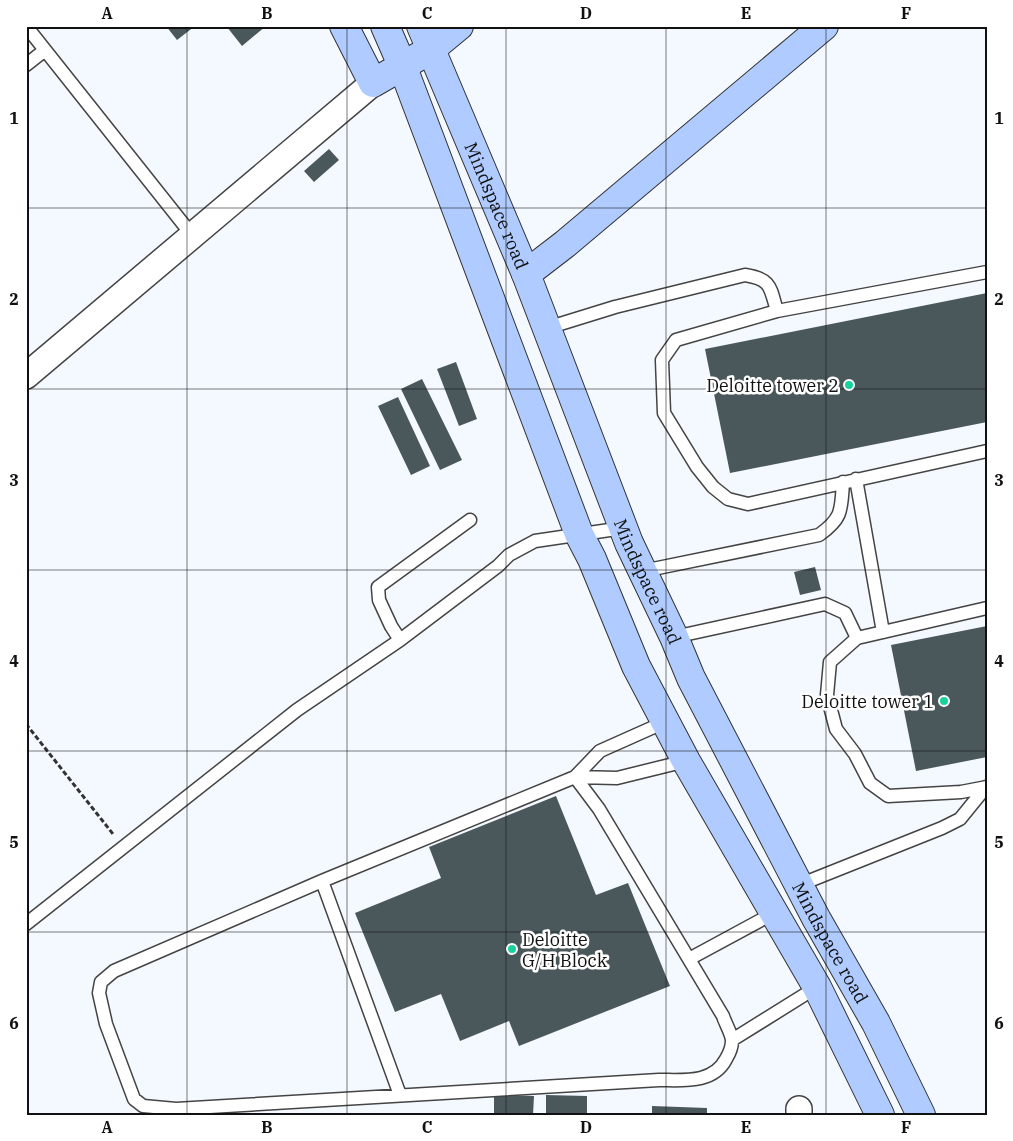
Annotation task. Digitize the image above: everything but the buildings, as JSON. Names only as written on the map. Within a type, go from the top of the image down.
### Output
[{"type":"main road","points":[[344,26],[373,83],[402,65],[426,38],[459,26]]},
{"type":"main road","name":"Mindspace road","points":[[385,26],[402,65],[579,534],[592,559],[636,666],[686,761],[817,987],[880,1115]]},
{"type":"main road","points":[[526,274],[565,244],[824,26]]},
{"type":"main road","name":"Mindspace road","points":[[426,38],[526,274],[623,528],[691,678],[799,885],[876,1023],[921,1115]]},
{"type":"street","points":[[26,376],[373,83]]},
{"type":"lane","points":[[26,26],[192,235]]},
{"type":"lane","points":[[26,66],[45,50]]},
{"type":"lane","points":[[987,272],[777,311],[676,340],[662,360],[664,413],[697,467],[713,487],[728,499],[748,504],[987,451]]},
{"type":"lane","points":[[547,328],[615,308],[745,275],[760,278],[770,287],[777,311]]},
{"type":"lane","points":[[856,479],[883,632]]},
{"type":"lane","points":[[643,572],[818,535],[831,526],[840,513],[843,482]]},
{"type":"lane","points":[[400,640],[378,600],[378,587],[470,520]]},
{"type":"lane","points":[[26,924],[297,710],[400,640],[498,566],[509,555],[535,541],[623,528]]},
{"type":"lane","points":[[674,637],[825,604],[845,613],[857,638]]},
{"type":"lane","points":[[986,787],[961,792],[888,796],[870,783],[855,754],[836,729],[827,695],[830,662],[857,638],[987,608]]},
{"type":"lane","points":[[575,777],[600,751],[665,722]]},
{"type":"lane","points":[[575,777],[599,809],[690,959],[722,1016],[732,1040],[730,1051],[722,1066],[714,1073],[697,1080],[659,1080],[176,1110],[143,1106],[134,1099],[106,1024],[99,993],[101,982],[114,971],[322,881],[575,777],[617,778],[686,761]]},
{"type":"lane","points":[[799,885],[960,819],[986,787]]},
{"type":"lane","points":[[322,881],[400,1096]]},
{"type":"lane","points":[[690,959],[774,913]]},
{"type":"lane","points":[[732,1040],[817,987]]},
{"type":"path","points":[[26,724],[124,848]]},
{"type":"place","name":"Deloitte tower 2","points":[[849,385]]},
{"type":"place","name":"Deloitte tower 1","points":[[944,701]]},
{"type":"place","name":"Deloitte G/H Block","points":[[512,949]]}]
